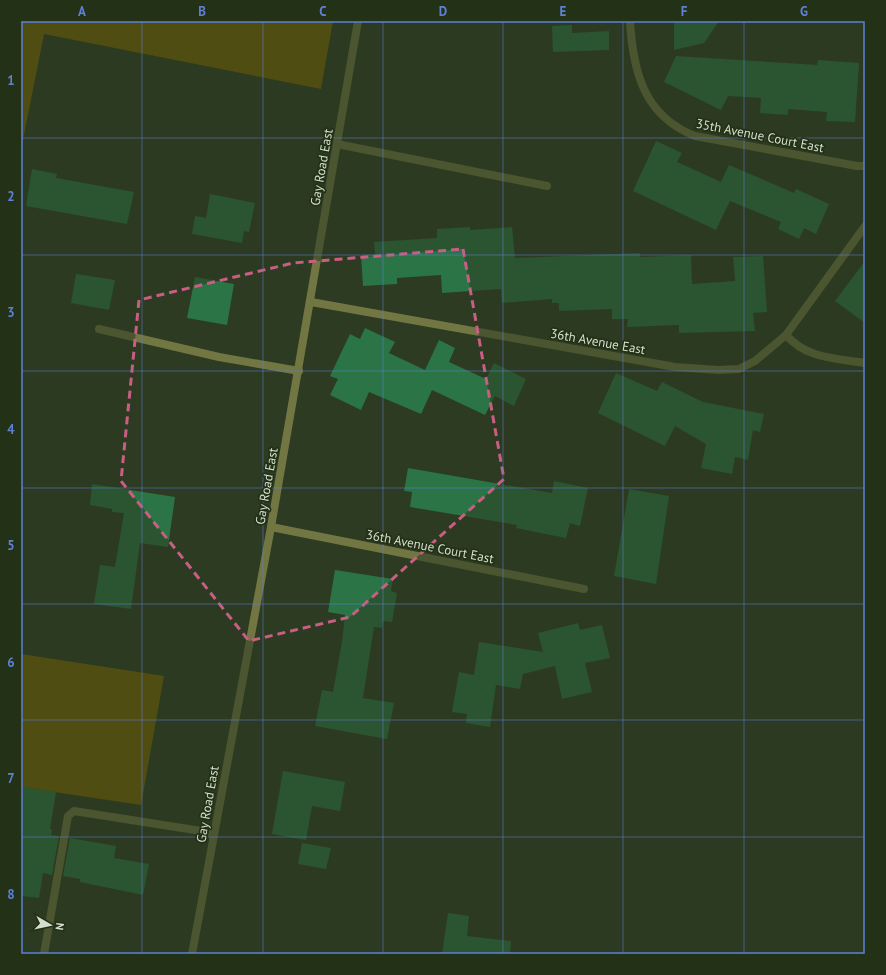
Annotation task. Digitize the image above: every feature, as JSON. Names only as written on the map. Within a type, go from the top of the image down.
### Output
[{"type":"street","name":"Gay Road East","points":[[192,954],[271,527],[311,302],[358,21]]},
{"type":"street","name":"35th Avenue Court East","points":[[630,21],[632,48],[643,90],[664,119],[679,130],[703,138],[857,166],[865,166]]},
{"type":"street","points":[[337,144],[547,186]]},
{"type":"street","name":"36th Avenue East","points":[[311,302],[675,367],[711,370],[740,370],[755,361],[786,335],[865,226]]},
{"type":"street","points":[[99,329],[219,357],[298,371]]},
{"type":"street","points":[[786,335],[796,346],[811,354],[865,363]]},
{"type":"street","name":"36th Avenue Court East","points":[[271,527],[584,589]]},
{"type":"street","points":[[44,954],[68,816],[74,811],[214,833]]},
{"type":"highlighted area","points":[[463,249],[504,479],[350,617],[249,641],[121,481],[139,300],[293,263]]},
{"type":"shaded area","points":[[21,21],[333,21],[321,89],[44,34],[21,150]]},
{"type":"shaded area","points":[[21,654],[164,676],[141,805],[21,787]]},
{"type":"building","points":[[674,21],[719,21],[704,43],[674,50]]},
{"type":"building","points":[[572,25],[572,33],[609,31],[609,50],[553,52],[552,26]]},
{"type":"building","points":[[676,56],[817,65],[818,60],[859,63],[855,122],[826,121],[827,112],[788,109],[788,115],[760,113],[761,98],[728,96],[721,110],[664,82]]},
{"type":"building","points":[[656,141],[682,153],[677,162],[721,182],[729,165],[794,193],[796,189],[829,204],[816,234],[804,228],[799,239],[778,229],[781,222],[730,201],[716,230],[633,191]]},
{"type":"building","points":[[32,169],[57,174],[56,178],[134,192],[127,224],[26,206]]},
{"type":"building","points":[[210,194],[255,203],[249,232],[244,231],[242,243],[192,234],[195,216],[206,218]]},
{"type":"building","points":[[470,227],[470,230],[512,227],[515,258],[640,253],[640,257],[691,255],[692,284],[735,281],[733,257],[763,256],[767,312],[753,313],[755,331],[679,333],[679,325],[627,327],[628,319],[612,319],[612,309],[559,311],[559,303],[552,303],[552,299],[502,303],[501,289],[442,293],[441,275],[397,278],[397,284],[363,286],[361,255],[375,254],[374,242],[437,238],[437,229]]},
{"type":"building","points":[[865,261],[865,323],[835,301]]},
{"type":"building","points":[[76,274],[115,280],[109,310],[71,303]]},
{"type":"building","points":[[195,277],[234,284],[227,325],[187,318]]},
{"type":"building","points":[[365,328],[395,342],[389,353],[425,370],[439,340],[455,348],[449,362],[486,379],[494,363],[526,379],[514,406],[495,396],[485,415],[432,390],[421,414],[369,392],[361,410],[330,395],[338,379],[330,376],[350,334],[360,339]]},
{"type":"building","points":[[616,373],[657,391],[662,382],[703,402],[764,414],[760,432],[753,430],[748,460],[735,457],[732,474],[701,468],[706,444],[675,426],[665,446],[598,413]]},
{"type":"building","points":[[408,468],[552,493],[554,481],[588,488],[580,526],[570,523],[566,538],[516,528],[517,525],[410,507],[412,492],[404,491]]},
{"type":"building","points":[[92,484],[175,497],[168,547],[140,543],[131,609],[94,604],[100,565],[115,567],[124,513],[112,512],[112,509],[90,505]]},
{"type":"building","points":[[629,489],[669,496],[656,584],[614,576]]},
{"type":"building","points":[[335,570],[393,579],[391,591],[397,593],[392,622],[383,621],[382,628],[374,627],[363,698],[394,703],[387,739],[315,726],[322,690],[333,692],[342,642],[345,615],[328,612]]},
{"type":"building","points":[[578,623],[580,630],[602,625],[610,658],[585,663],[592,692],[562,699],[555,666],[523,674],[520,689],[496,685],[490,727],[466,723],[467,714],[452,712],[459,672],[474,675],[479,642],[543,652],[538,633]]},
{"type":"building","points":[[283,771],[345,782],[340,811],[312,806],[306,840],[272,834]]},
{"type":"building","points":[[23,787],[56,792],[50,829],[52,829],[51,835],[59,836],[52,875],[43,873],[39,898],[21,896],[21,801]]},
{"type":"building","points":[[70,838],[116,846],[114,858],[149,864],[143,895],[80,882],[80,879],[63,876]]},
{"type":"building","points":[[302,843],[331,848],[326,869],[298,864]]},
{"type":"building","points":[[448,913],[469,916],[467,936],[511,941],[510,954],[442,954]]}]
